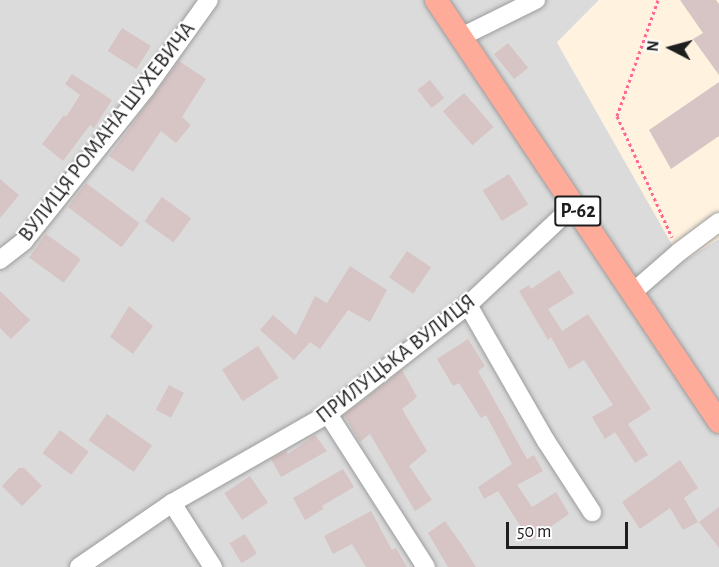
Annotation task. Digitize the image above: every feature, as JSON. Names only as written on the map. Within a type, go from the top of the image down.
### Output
[{"type":"main road","name":"Р-62","points":[[436,0],[719,422]]},
{"type":"street","name":"ВУЛИЦЯ РОМАНА ШУХЕВИЧА","points":[[0,260],[24,241],[146,88],[209,0]]},
{"type":"street","points":[[461,37],[536,0]]},
{"type":"street","name":"ПРИЛУЦЬКА ВУЛИЦЯ","points":[[79,567],[172,503],[328,414],[468,305],[574,205]]},
{"type":"street","points":[[632,293],[679,252],[719,222]]},
{"type":"street","points":[[468,305],[546,441],[592,512]]},
{"type":"street","points":[[328,414],[426,567]]},
{"type":"street","points":[[172,503],[213,567]]},
{"type":"path","points":[[658,0],[617,116],[679,252]]},
{"type":"shaded area","points":[[0,0],[599,0],[557,43],[682,262],[719,239],[719,567],[0,567]]},
{"type":"shaded area","points":[[599,0],[719,0],[719,239],[682,262],[557,42]]},
{"type":"building","points":[[680,0],[716,0],[719,4],[719,75],[693,39],[703,33]]},
{"type":"building","points":[[122,28],[151,46],[137,69],[108,51]]},
{"type":"building","points":[[508,43],[528,68],[514,79],[494,54]]},
{"type":"building","points":[[179,61],[206,79],[182,117],[191,125],[176,143],[161,131],[133,172],[109,156]]},
{"type":"building","points":[[72,74],[112,100],[94,128],[90,125],[63,161],[42,144],[64,115],[66,117],[80,95],[65,84]]},
{"type":"building","points":[[430,80],[444,98],[432,108],[417,90]]},
{"type":"building","points":[[719,82],[719,136],[671,169],[649,130]]},
{"type":"building","points":[[464,93],[494,127],[472,145],[443,111]]},
{"type":"building","points":[[509,174],[528,205],[502,221],[483,190]]},
{"type":"building","points":[[0,179],[19,195],[0,218]]},
{"type":"building","points":[[86,183],[140,223],[121,247],[68,207]]},
{"type":"building","points":[[162,197],[191,218],[173,242],[144,221]]},
{"type":"building","points":[[46,234],[81,259],[64,283],[29,257]]},
{"type":"building","points":[[407,251],[431,267],[413,294],[389,278]]},
{"type":"building","points":[[350,266],[387,290],[370,322],[348,310],[320,349],[310,342],[294,360],[260,330],[273,315],[296,335],[315,296],[327,303]]},
{"type":"building","points":[[559,270],[574,293],[548,309],[562,331],[588,314],[651,409],[628,424],[648,455],[635,463],[615,432],[605,439],[592,417],[613,405],[584,360],[569,369],[551,337],[548,340],[519,291],[529,285],[531,289]]},
{"type":"building","points":[[0,291],[30,320],[11,339],[0,328]]},
{"type":"building","points":[[129,306],[153,326],[133,354],[110,337]]},
{"type":"building","points":[[468,339],[485,366],[478,371],[527,459],[534,455],[543,471],[517,485],[532,507],[556,492],[569,514],[530,541],[498,491],[484,499],[478,487],[512,464],[486,415],[481,418],[459,383],[453,386],[437,359]]},
{"type":"building","points":[[258,346],[279,378],[243,401],[222,369]]},
{"type":"building","points":[[402,370],[417,397],[402,409],[427,451],[409,466],[432,500],[415,511],[370,434],[360,442],[344,415]]},
{"type":"building","points":[[169,385],[184,393],[171,418],[156,410]]},
{"type":"building","points":[[107,414],[152,446],[134,472],[89,440]]},
{"type":"building","points":[[60,430],[89,452],[71,475],[43,453]]},
{"type":"building","points":[[315,435],[327,451],[281,477],[271,459],[286,451],[288,454]]},
{"type":"building","points":[[680,460],[698,488],[684,498],[698,522],[683,530],[670,508],[640,529],[622,502]]},
{"type":"building","points":[[19,468],[24,468],[42,486],[22,506],[2,486]]},
{"type":"building","points":[[343,469],[354,487],[322,506],[323,509],[305,520],[293,498]]},
{"type":"building","points":[[250,476],[268,503],[242,520],[224,493]]},
{"type":"building","points":[[719,507],[719,548],[699,522]]},
{"type":"building","points":[[371,511],[392,550],[396,548],[407,567],[366,567],[352,544],[333,554],[324,536]]},
{"type":"building","points":[[445,521],[476,567],[448,567],[428,533]]},
{"type":"building","points":[[245,534],[257,554],[241,563],[230,543]]}]
